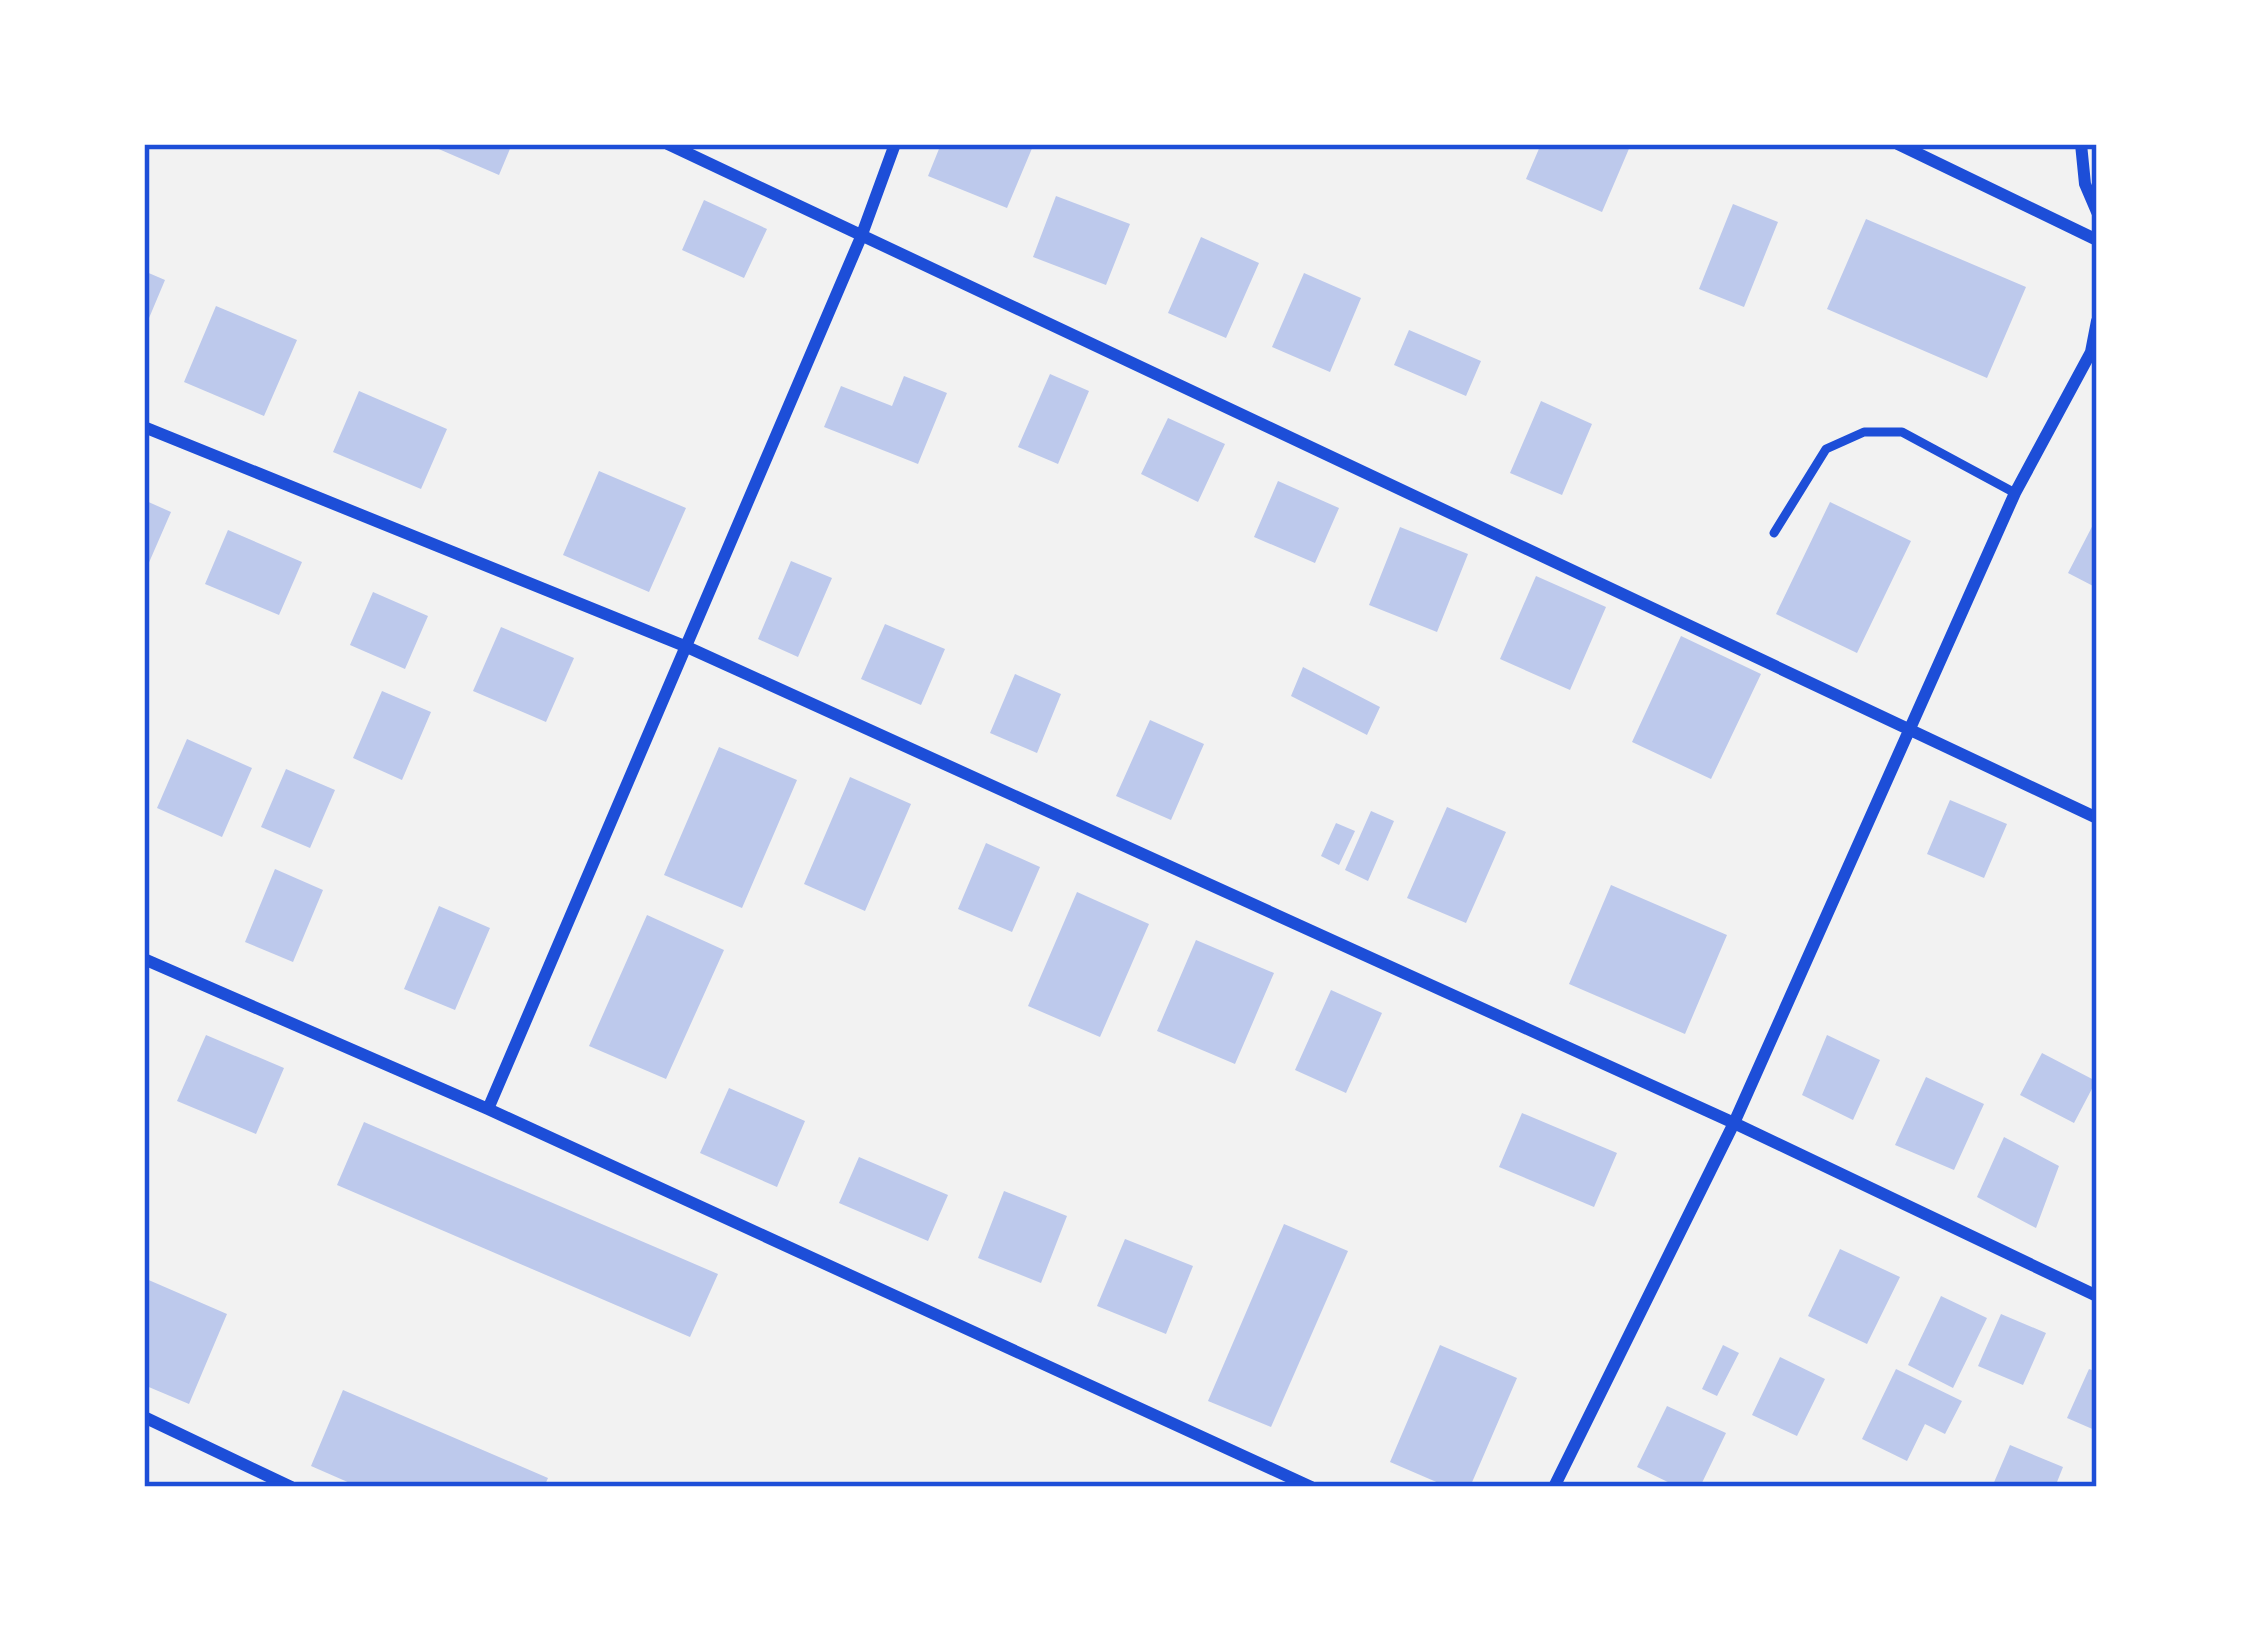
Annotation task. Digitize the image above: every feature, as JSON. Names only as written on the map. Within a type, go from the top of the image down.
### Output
[{"type":"street","points":[[668,144],[2097,818]]},
{"type":"street","points":[[488,1109],[861,237],[895,144]]},
{"type":"street","points":[[1898,144],[2097,240]]},
{"type":"street","points":[[2080,144],[2085,184],[2097,212]]},
{"type":"street","points":[[1554,1487],[1733,1123],[2015,493],[2091,352],[2097,321]]},
{"type":"street","points":[[144,427],[687,647],[1733,1123],[2097,1296]]},
{"type":"street","points":[[144,959],[488,1109],[1311,1487]]},
{"type":"street","points":[[144,1417],[290,1487]]},
{"type":"lane","points":[[1774,533],[1826,449],[1864,432],[1902,432],[2015,493]]},
{"type":"building","points":[[427,144],[512,144],[499,175]]},
{"type":"building","points":[[941,144],[1033,146],[1007,208],[928,176]]},
{"type":"building","points":[[1541,144],[1631,144],[1602,212],[1526,179]]},
{"type":"building","points":[[1056,196],[1130,224],[1106,285],[1033,257]]},
{"type":"building","points":[[704,200],[767,229],[744,278],[682,250]]},
{"type":"building","points":[[1733,204],[1778,222],[1744,307],[1699,289]]},
{"type":"building","points":[[1866,219],[2026,287],[1987,378],[1827,309]]},
{"type":"building","points":[[1201,237],[1259,263],[1226,338],[1168,313]]},
{"type":"building","points":[[144,271],[165,280],[144,330]]},
{"type":"building","points":[[1304,273],[1361,298],[1330,372],[1272,347]]},
{"type":"building","points":[[216,306],[297,340],[264,416],[184,382]]},
{"type":"building","points":[[1409,330],[1481,361],[1466,396],[1394,365]]},
{"type":"building","points":[[1050,374],[1089,391],[1058,464],[1018,447]]},
{"type":"building","points":[[904,376],[947,393],[918,464],[824,427],[841,386],[892,406]]},
{"type":"building","points":[[359,391],[447,429],[421,489],[333,452]]},
{"type":"building","points":[[1541,401],[1592,424],[1562,495],[1510,473]]},
{"type":"building","points":[[1168,418],[1225,444],[1198,502],[1141,474]]},
{"type":"building","points":[[599,471],[686,508],[649,592],[563,555]]},
{"type":"building","points":[[1278,481],[1339,508],[1315,563],[1254,537]]},
{"type":"building","points":[[144,500],[171,512],[144,574]]},
{"type":"building","points":[[1830,502],[1911,541],[1857,653],[1776,614]]},
{"type":"building","points":[[2097,517],[2097,588],[2068,573]]},
{"type":"building","points":[[1400,527],[1468,554],[1437,632],[1369,605]]},
{"type":"building","points":[[228,530],[302,562],[279,615],[205,584]]},
{"type":"building","points":[[791,561],[832,578],[798,657],[758,639]]},
{"type":"building","points":[[1536,576],[1606,607],[1570,690],[1500,659]]},
{"type":"building","points":[[373,592],[428,616],[405,669],[350,645]]},
{"type":"building","points":[[885,624],[945,649],[921,705],[861,679]]},
{"type":"building","points":[[501,627],[574,658],[546,722],[473,691]]},
{"type":"building","points":[[1681,636],[1761,674],[1711,779],[1632,742]]},
{"type":"building","points":[[1303,667],[1380,707],[1367,735],[1291,696]]},
{"type":"building","points":[[1015,674],[1061,694],[1037,753],[990,733]]},
{"type":"building","points":[[382,691],[431,712],[402,780],[353,758]]},
{"type":"building","points":[[1150,720],[1204,744],[1171,820],[1116,796]]},
{"type":"building","points":[[187,739],[252,768],[222,837],[157,808]]},
{"type":"building","points":[[719,747],[797,780],[742,908],[664,875]]},
{"type":"building","points":[[286,769],[335,790],[310,848],[261,827]]},
{"type":"building","points":[[850,777],[911,804],[865,911],[804,884]]},
{"type":"building","points":[[1950,800],[2007,824],[1984,878],[1927,854]]},
{"type":"building","points":[[1447,807],[1506,832],[1466,923],[1407,898]]},
{"type":"building","points":[[1371,811],[1394,821],[1368,881],[1345,870]]},
{"type":"building","points":[[1336,823],[1355,831],[1339,865],[1321,856]]},
{"type":"building","points":[[986,843],[1040,867],[1012,932],[958,909]]},
{"type":"building","points":[[275,869],[323,890],[293,962],[245,942]]},
{"type":"building","points":[[1611,885],[1727,935],[1685,1034],[1569,984]]},
{"type":"building","points":[[1077,892],[1149,924],[1100,1037],[1028,1006]]},
{"type":"building","points":[[439,906],[490,928],[455,1010],[404,989]]},
{"type":"building","points":[[647,915],[724,950],[666,1079],[589,1046]]},
{"type":"building","points":[[1196,940],[1274,973],[1235,1064],[1157,1031]]},
{"type":"building","points":[[1331,990],[1382,1013],[1346,1093],[1295,1070]]},
{"type":"building","points":[[206,1035],[284,1068],[256,1134],[177,1101]]},
{"type":"building","points":[[1827,1035],[1880,1060],[1853,1120],[1802,1095]]},
{"type":"building","points":[[2042,1053],[2096,1081],[2074,1123],[2020,1095]]},
{"type":"building","points":[[1926,1077],[1984,1104],[1954,1170],[1895,1145]]},
{"type":"building","points":[[729,1088],[805,1121],[777,1187],[700,1153]]},
{"type":"building","points":[[1522,1113],[1617,1153],[1594,1207],[1499,1167]]},
{"type":"building","points":[[364,1122],[718,1274],[690,1337],[337,1185]]},
{"type":"building","points":[[2004,1137],[2059,1166],[2036,1228],[1977,1197]]},
{"type":"building","points":[[859,1157],[948,1195],[928,1241],[839,1203]]},
{"type":"building","points":[[1004,1191],[1067,1216],[1041,1283],[978,1258]]},
{"type":"building","points":[[1284,1224],[1348,1251],[1271,1427],[1208,1401]]},
{"type":"building","points":[[1125,1239],[1193,1266],[1166,1334],[1097,1306]]},
{"type":"building","points":[[1840,1249],[1900,1277],[1867,1344],[1808,1316]]},
{"type":"building","points":[[144,1278],[227,1314],[189,1404],[144,1385]]},
{"type":"building","points":[[1941,1296],[1987,1318],[1953,1388],[1908,1365]]},
{"type":"building","points":[[2001,1314],[2046,1333],[2023,1385],[1978,1366]]},
{"type":"building","points":[[1440,1345],[1517,1378],[1470,1487],[1448,1487],[1390,1462]]},
{"type":"building","points":[[1723,1345],[1739,1353],[1717,1396],[1702,1389]]},
{"type":"building","points":[[1780,1357],[1825,1379],[1797,1436],[1752,1415]]},
{"type":"building","points":[[1896,1369],[1962,1401],[1945,1434],[1925,1424],[1907,1461],[1862,1439]]},
{"type":"building","points":[[2089,1369],[2097,1372],[2097,1431],[2067,1418]]},
{"type":"building","points":[[343,1390],[548,1478],[544,1487],[359,1487],[311,1466]]},
{"type":"building","points":[[1667,1406],[1726,1433],[1700,1487],[1678,1487],[1637,1467]]},
{"type":"building","points":[[2010,1445],[2063,1467],[2055,1487],[1992,1487]]}]
